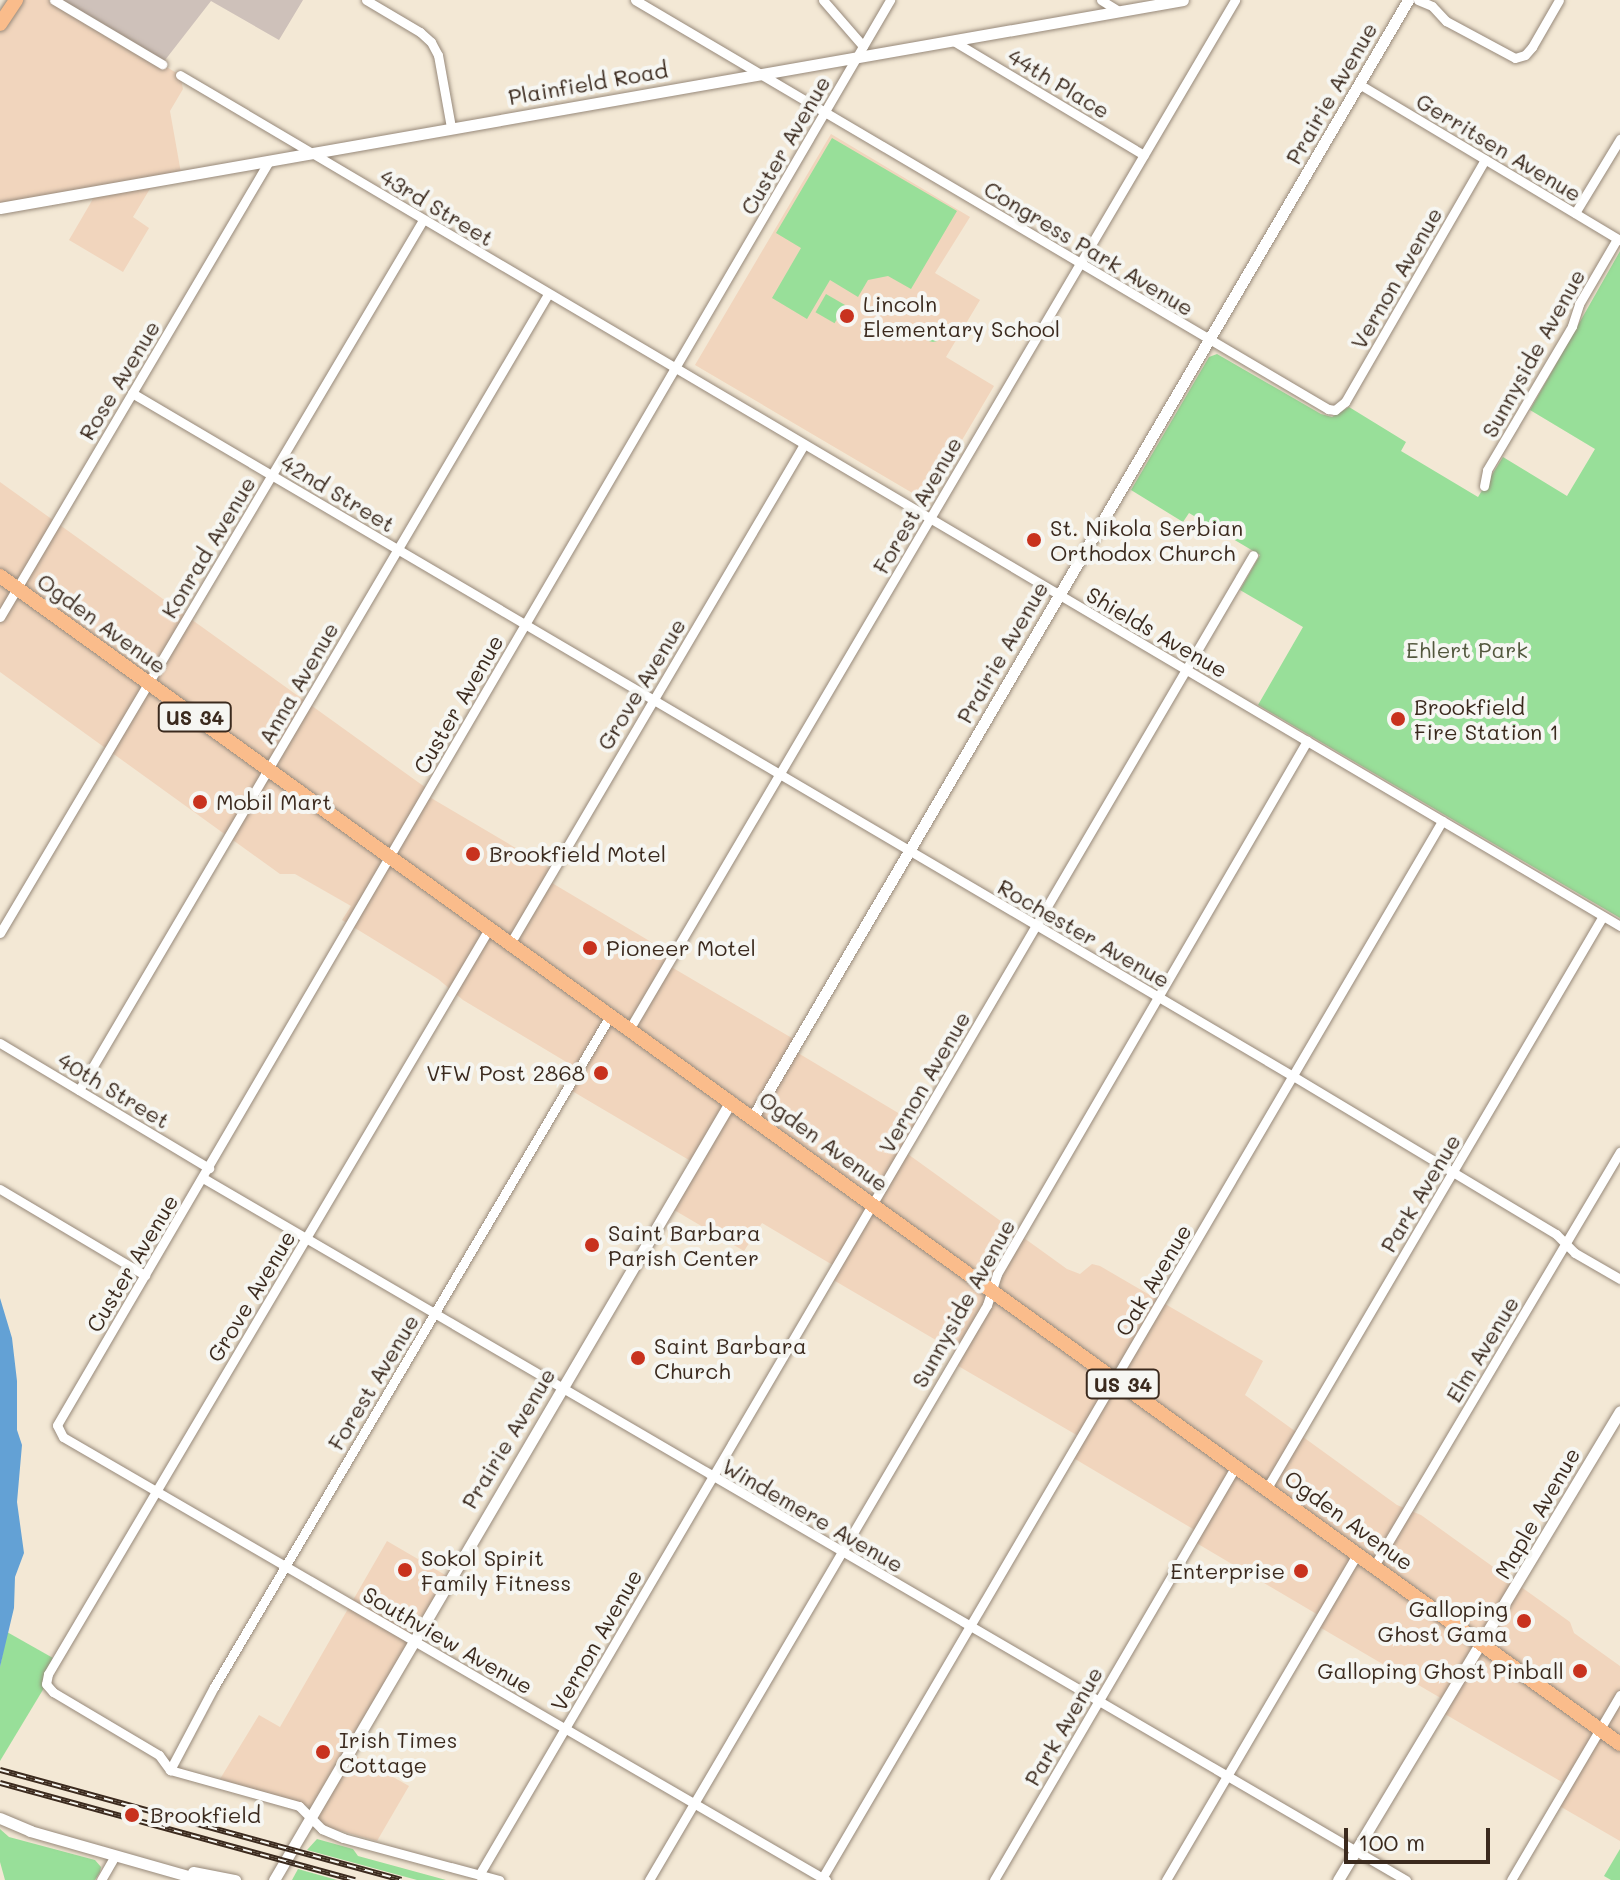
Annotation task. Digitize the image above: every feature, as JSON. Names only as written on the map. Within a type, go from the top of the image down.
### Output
[{"type":"main road","points":[[0,24],[16,0]]},
{"type":"main road","name":"Ogden Avenue","points":[[0,576],[1620,1744]]},
{"type":"street","points":[[54,0],[162,64]]},
{"type":"street","points":[[366,0],[431,42],[438,55],[451,127]]},
{"type":"street","name":"Congress Park Avenue","points":[[635,0],[1322,406],[1335,410]]},
{"type":"street","points":[[823,0],[863,46]]},
{"type":"street","name":"Custer Avenue","points":[[57,1425],[890,0]]},
{"type":"street","points":[[1101,0],[1120,12]]},
{"type":"street","name":"Plainfield Road","points":[[0,208],[1183,0]]},
{"type":"street","name":"Forest Avenue","points":[[630,1028],[1235,0]]},
{"type":"street","name":"Prairie Avenue","points":[[753,1117],[1408,0]]},
{"type":"street","points":[[1418,0],[1433,3],[1446,21],[1515,58],[1525,55],[1532,47],[1559,0]]},
{"type":"street","name":"44th Place","points":[[955,42],[1144,155]]},
{"type":"street","name":"43rd Street","points":[[180,75],[676,369]]},
{"type":"street","name":"Gerritsen Avenue","points":[[1359,84],[1619,240]]},
{"type":"street","points":[[1575,213],[1620,139]]},
{"type":"street","name":"Vernon Avenue","points":[[1335,410],[1345,402],[1485,160]]},
{"type":"street","name":"Rose Avenue","points":[[0,617],[269,161]]},
{"type":"street","name":"Konrad Avenue","points":[[0,933],[423,220]]},
{"type":"street","name":"Sunnyside Avenue","points":[[1484,486],[1487,470],[1572,326],[1579,304],[1619,240]]},
{"type":"street","name":"Anna Avenue","points":[[79,1090],[548,294]]},
{"type":"street","name":"Shields Avenue","points":[[676,369],[1620,926]]},
{"type":"street","name":"42nd Street","points":[[132,393],[524,625]]},
{"type":"street","name":"Grove Avenue","points":[[511,942],[803,446]]},
{"type":"street","name":"Vernon Avenue","points":[[479,1875],[1253,555]]},
{"type":"street","name":"Rochester Avenue","points":[[524,625],[1293,1076],[1556,1234],[1566,1244],[1620,1279]]},
{"type":"street","name":"Sunnyside Avenue","points":[[649,1880],[987,1305],[997,1274],[1307,741]]},
{"type":"street","name":"Oak Avenue","points":[[823,1879],[1442,821]]},
{"type":"street","name":"Park Avenue","points":[[1267,1488],[1603,916]]},
{"type":"street","name":"Grove Avenue","points":[[170,1770],[159,1755],[53,1692],[46,1684],[48,1674],[490,927]]},
{"type":"street","name":"Forest Avenue","points":[[170,1770],[185,1738],[284,1567],[611,1014]]},
{"type":"street","name":"40th Street","points":[[0,1043],[209,1168]]},
{"type":"street","name":"Prairie Avenue","points":[[274,1880],[412,1640],[731,1101]]},
{"type":"street","name":"Elm Avenue","points":[[1374,1566],[1620,1151]]},
{"type":"street","name":"Windemere Avenue","points":[[203,1178],[1406,1880]]},
{"type":"street","points":[[0,1189],[145,1275]]},
{"type":"street","name":"Maple Avenue","points":[[1338,1880],[1620,1411]]},
{"type":"street","name":"Southview Avenue","points":[[57,1425],[63,1437],[823,1879]]},
{"type":"street","name":"Park Avenue","points":[[994,1880],[1236,1466]]},
{"type":"street","points":[[1166,1880],[1357,1554]]},
{"type":"street","points":[[1511,1880],[1620,1695]]},
{"type":"street","points":[[170,1770],[299,1806],[309,1818],[343,1838],[499,1880]]},
{"type":"street","points":[[0,1818],[30,1831],[202,1880]]},
{"type":"street","points":[[101,1880],[115,1856]]},
{"type":"street","points":[[161,1868],[235,1880]]},
{"type":"shaded area","points":[[16,0],[54,0],[180,75],[183,89],[170,111],[181,173],[157,177],[133,217],[149,228],[123,272],[69,240],[97,192],[0,208],[0,24]]},
{"type":"shaded area","points":[[55,0],[303,0],[279,40],[211,1],[162,64]]},
{"type":"shaded area","name":"Lincoln Elementary School","points":[[831,134],[970,217],[935,273],[980,300],[946,357],[994,386],[926,501],[695,365]]},
{"type":"shaded area","points":[[0,482],[429,790],[426,795],[553,870],[547,880],[673,955],[668,965],[797,1041],[793,1050],[920,1126],[905,1152],[1067,1269],[1080,1274],[1092,1264],[1100,1266],[1263,1361],[1245,1395],[1397,1505],[1421,1515],[1570,1622],[1574,1633],[1620,1666],[1620,1841],[1556,1804],[1567,1785],[1438,1710],[1444,1700],[1316,1625],[1320,1616],[1193,1541],[1198,1532],[1070,1456],[1080,1437],[953,1363],[958,1353],[830,1278],[836,1267],[762,1223],[744,1251],[669,1207],[694,1163],[567,1088],[578,1069],[463,1000],[438,979],[342,920],[351,906],[295,874],[280,874],[0,672]]},
{"type":"shaded area","points":[[387,1541],[447,1576],[311,1807],[220,1779],[259,1715],[280,1727]]},
{"type":"shaded area","points":[[354,1755],[409,1786],[377,1841],[323,1826],[318,1815]]},
{"type":"green space","points":[[832,138],[957,211],[911,289],[888,276],[868,280],[858,297],[830,280],[807,319],[772,298],[801,248],[776,233]]},
{"type":"green space","name":"Ehlert Park","points":[[1620,251],[1620,918],[1258,705],[1303,627],[1240,590],[1260,555],[1189,513],[1183,522],[1131,490],[1209,357],[1217,354],[1321,414],[1332,417],[1349,407],[1406,442],[1401,451],[1478,497],[1503,457],[1567,496],[1595,449],[1530,410]]},
{"type":"green space","points":[[826,294],[845,305],[835,323],[816,312]]},
{"type":"green space","points":[[933,324],[942,333],[933,342],[924,333]]},
{"type":"green space","points":[[7,1632],[53,1658],[44,1688],[0,1761],[0,1667]]},
{"type":"green space","points":[[0,1829],[9,1837],[95,1860],[101,1867],[100,1872],[95,1880],[5,1880],[0,1862]]},
{"type":"green space","points":[[317,1839],[353,1849],[358,1856],[446,1880],[417,1880],[307,1850]]},
{"type":"green space","points":[[1620,1849],[1620,1880],[1611,1880],[1604,1876]]},
{"type":"green space","points":[[298,1869],[337,1880],[292,1880]]},
{"type":"water","points":[[0,1298],[12,1338],[17,1381],[17,1430],[22,1445],[17,1502],[24,1553],[15,1577],[14,1608],[0,1667]]},
{"type":"railway","points":[[0,1770],[401,1880]]},
{"type":"railway","points":[[0,1783],[355,1880]]},
{"type":"place","name":"Lincoln Elementary School","points":[[847,316]]},
{"type":"place","name":"St. Nikola Serbian Orthodox Church","points":[[1034,540]]},
{"type":"place","name":"Brookfield Fire Station 1","points":[[1398,719]]},
{"type":"place","name":"Mobil Mart","points":[[200,802]]},
{"type":"place","name":"Brookfield Motel","points":[[473,854]]},
{"type":"place","name":"Pioneer Motel","points":[[590,948]]},
{"type":"place","name":"VFW Post 2868","points":[[601,1073]]},
{"type":"place","name":"Saint Barbara Parish Center","points":[[592,1245]]},
{"type":"place","name":"Saint Barbara Church","points":[[638,1358]]},
{"type":"place","name":"Sokol Spirit Family Fitness","points":[[405,1570]]},
{"type":"place","name":"Enterprise","points":[[1301,1571]]},
{"type":"place","name":"Galloping Ghost Gama","points":[[1524,1621]]},
{"type":"place","name":"Galloping Ghost Pinball","points":[[1580,1671]]},
{"type":"place","name":"Irish Times Cottage","points":[[323,1752]]},
{"type":"place","name":"Brookfield","points":[[132,1815]]}]
